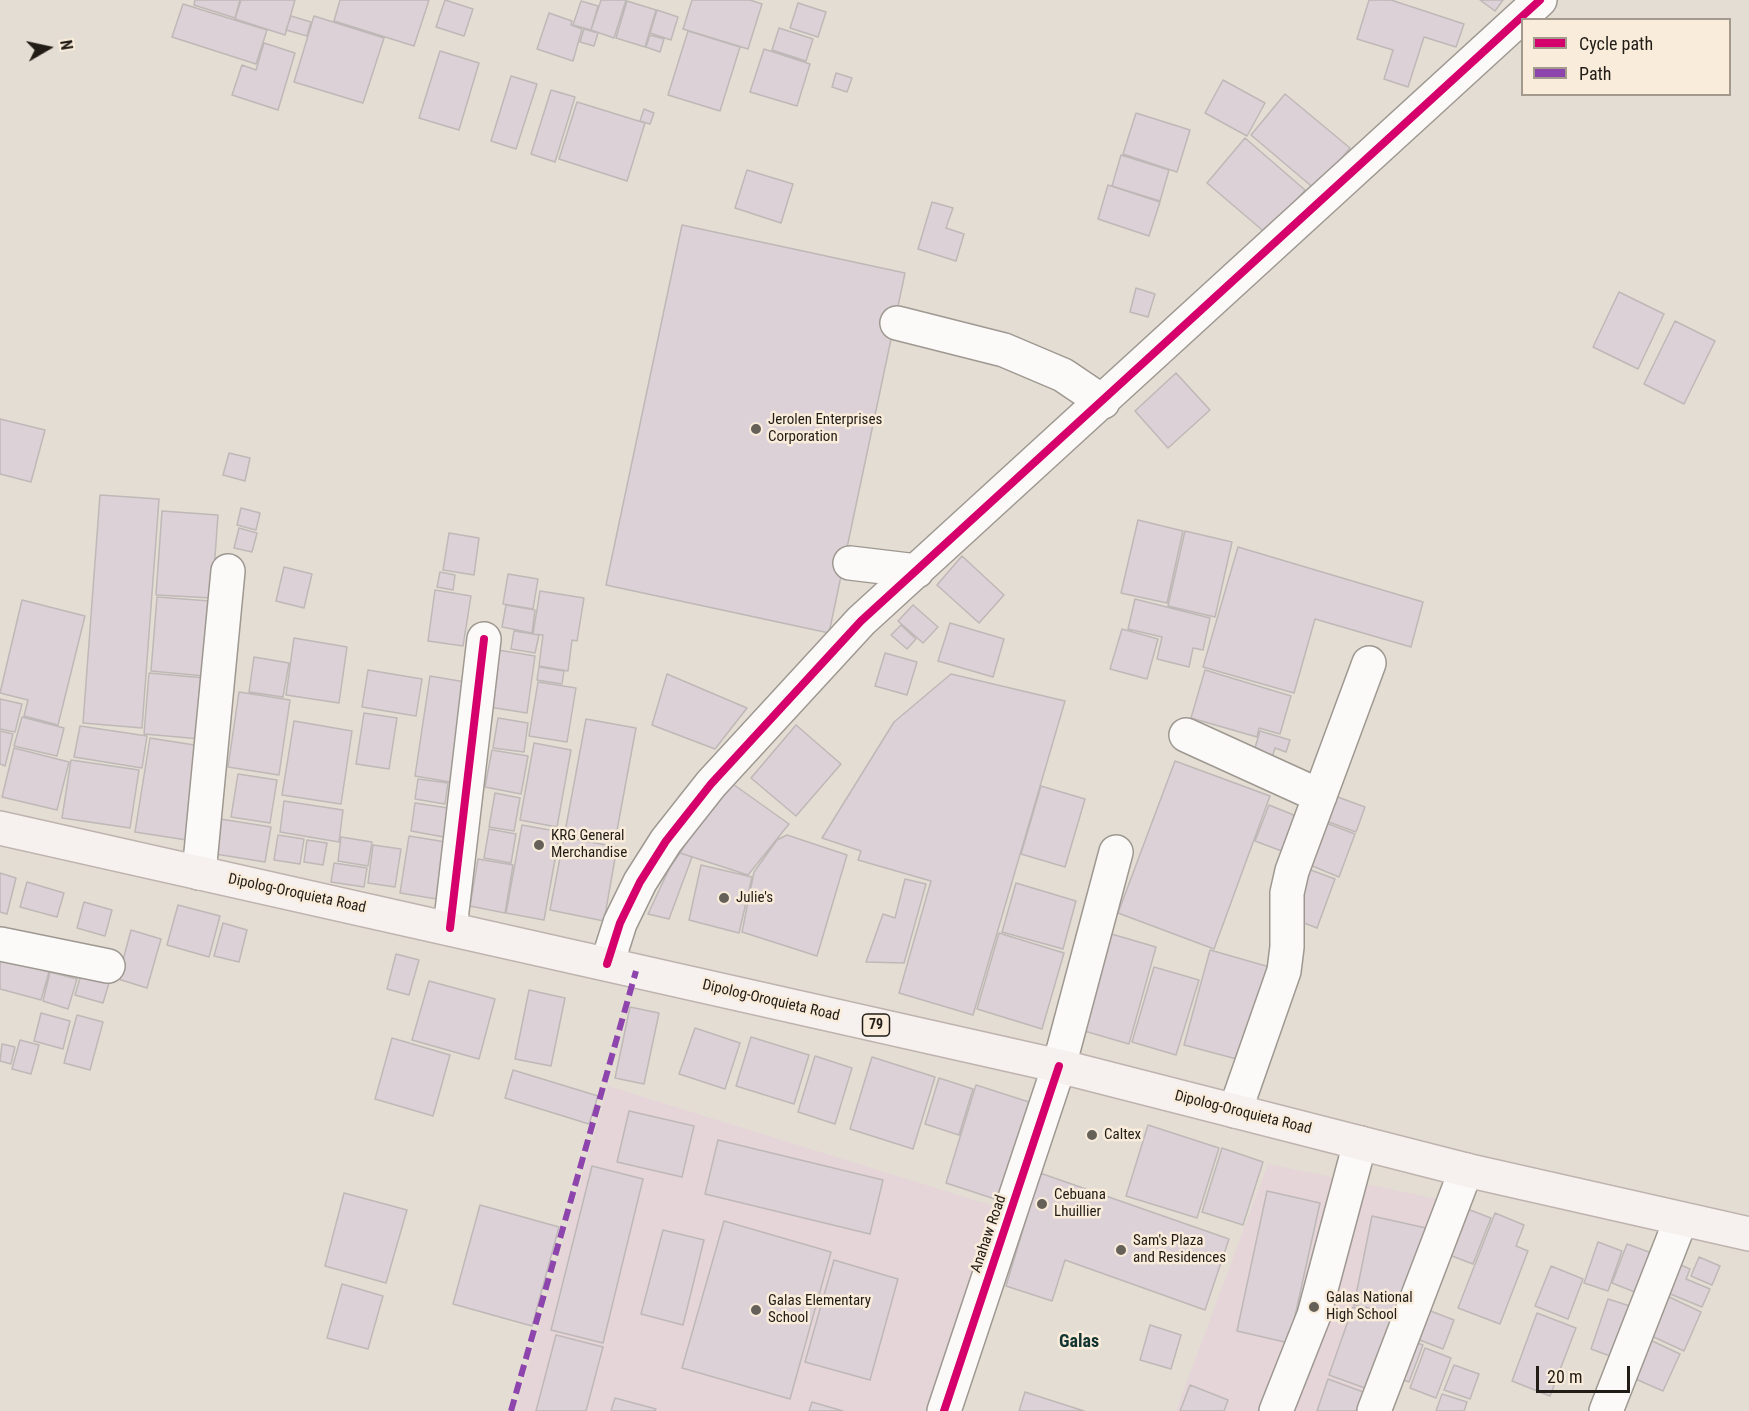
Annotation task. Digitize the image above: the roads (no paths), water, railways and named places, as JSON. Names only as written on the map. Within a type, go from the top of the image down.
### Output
[{"type":"main road","name":"Dipolog-Oroquieta Road","points":[[0,828],[1059,1066],[1466,1170],[1749,1234]]},
{"type":"street","points":[[607,964],[620,923],[640,882],[666,841],[711,784],[861,621],[1540,0]]},
{"type":"street","points":[[897,323],[1004,350],[1063,375],[1103,402]]},
{"type":"street","points":[[850,563],[917,571]]},
{"type":"street","points":[[199,873],[228,571]]},
{"type":"street","points":[[450,928],[484,639]]},
{"type":"street","points":[[1235,1111],[1284,971],[1287,947],[1287,893],[1292,872],[1369,663]]},
{"type":"street","points":[[1186,735],[1320,796]]},
{"type":"street","name":"Anahaw Road","points":[[944,1411],[1059,1066],[1116,852]]},
{"type":"street","points":[[0,944],[108,966]]},
{"type":"street","points":[[1276,1411],[1314,1315],[1360,1143]]},
{"type":"street","points":[[1374,1411],[1466,1170]]},
{"type":"street","points":[[1606,1411],[1681,1219]]},
{"type":"place","name":"Jerolen Enterprises Corporation","points":[[756,429]]},
{"type":"place","name":"KRG General Merchandise","points":[[539,845]]},
{"type":"place","name":"Julie's","points":[[724,898]]},
{"type":"place","name":"Caltex","points":[[1092,1135]]},
{"type":"place","name":"Cebuana Lhuillier","points":[[1042,1204]]},
{"type":"place","name":"Sam's Plaza and Residences","points":[[1121,1250]]},
{"type":"place","name":"Galas National High School","points":[[1314,1307]]},
{"type":"place","name":"Galas Elementary School","points":[[756,1310]]},
{"type":"district","name":"Galas","points":[[1079,1342]]}]
